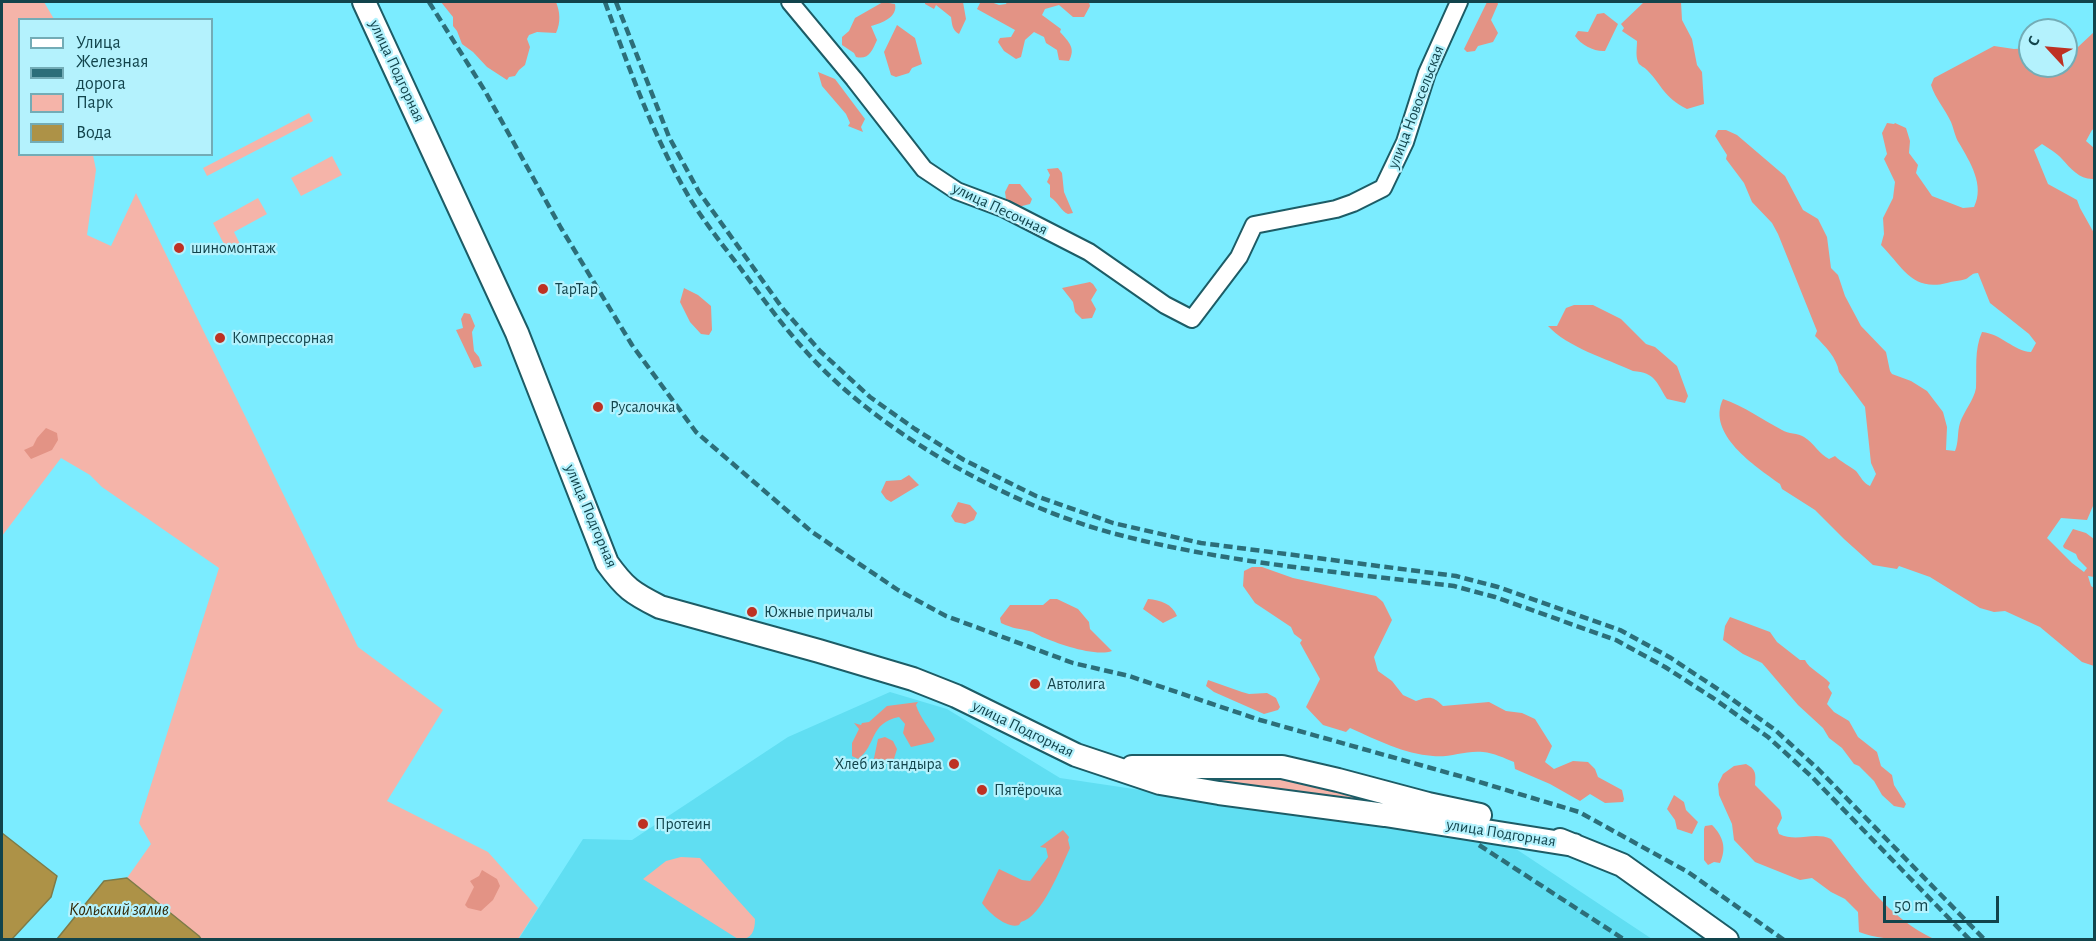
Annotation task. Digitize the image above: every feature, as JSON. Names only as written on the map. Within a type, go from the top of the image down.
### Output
[{"type":"main road","name":"улица Подгорная","points":[[364,2],[517,333],[607,563],[622,584],[660,607],[913,679],[967,701],[1076,755],[1160,783],[1574,845]]},
{"type":"main road","name":"улица Подгорная","points":[[1110,766],[1282,767],[1428,804],[1511,821],[1622,865],[1727,939]]},
{"type":"street","name":"улица Песочная","points":[[790,2],[854,78],[924,169],[957,192],[1005,209],[1089,252],[1165,305],[1192,319],[1239,256]]},
{"type":"street","name":"улица Новосельская","points":[[1239,256],[1254,225],[1336,209],[1383,188],[1405,142],[1426,74],[1459,2]]},
{"type":"shaded area","points":[[441,2],[556,2],[559,25],[556,33],[537,32],[529,35],[527,39],[530,47],[525,65],[515,76],[507,80],[487,67],[462,44],[453,26],[453,17]]},
{"type":"shaded area","points":[[883,2],[895,4],[894,12],[884,21],[871,26],[877,40],[870,54],[860,58],[856,57],[842,45],[842,37],[849,31],[855,18]]},
{"type":"shaded area","points":[[925,2],[963,2],[966,19],[959,34],[954,29],[951,17],[936,5],[934,9]]},
{"type":"shaded area","points":[[991,2],[999,5],[1007,2],[1089,2],[1090,6],[1084,17],[1073,17],[1059,5],[1045,9],[1042,15],[1061,29],[1060,32],[1069,42],[1072,52],[1069,61],[1059,60],[1057,50],[1046,43],[1044,37],[1034,32],[1025,40],[1021,57],[1016,59],[1004,51],[998,42],[1000,38],[1011,37],[1015,30],[977,9],[980,3]]},
{"type":"shaded area","points":[[1487,2],[1498,4],[1491,20],[1498,33],[1493,42],[1478,46],[1475,51],[1467,52],[1464,49]]},
{"type":"shaded area","points":[[1644,2],[1681,2],[1682,20],[1692,39],[1697,65],[1702,72],[1704,104],[1687,109],[1679,105],[1639,64],[1637,41],[1622,31],[1624,28],[1621,24]]},
{"type":"shaded area","points":[[1604,13],[1618,24],[1605,51],[1601,51],[1584,45],[1575,36],[1578,31],[1588,32],[1597,14]]},
{"type":"shaded area","points":[[897,25],[915,38],[922,64],[912,68],[909,73],[896,77],[891,75],[884,52]]},
{"type":"shaded area","points":[[2094,32],[2094,129],[2086,141],[2094,148],[2094,179],[2084,178],[2076,173],[2058,155],[2042,144],[2034,150],[2048,184],[2077,200],[2094,233],[2093,506],[2087,520],[2061,518],[2047,538],[2084,572],[2087,568],[2076,554],[2063,546],[2073,529],[2086,533],[2094,539],[2094,577],[2088,576],[2094,588],[2094,666],[2082,662],[2040,627],[2005,611],[1994,612],[1980,608],[1930,577],[1899,566],[1897,569],[1873,565],[1815,510],[1782,489],[1780,484],[1736,448],[1721,425],[1720,412],[1723,399],[1746,409],[1784,431],[1804,437],[1825,457],[1829,459],[1835,456],[1854,469],[1870,486],[1876,474],[1871,463],[1865,407],[1839,372],[1830,352],[1815,336],[1817,331],[1778,234],[1772,223],[1752,202],[1744,183],[1726,159],[1727,155],[1715,136],[1718,130],[1726,130],[1737,135],[1785,176],[1803,210],[1818,219],[1827,237],[1831,268],[1838,275],[1845,296],[1861,326],[1886,352],[1892,374],[1911,381],[1927,391],[1943,412],[1947,427],[1946,450],[1955,451],[1960,423],[1976,388],[1977,353],[1982,332],[1996,336],[2025,351],[2031,352],[2036,343],[2029,334],[1990,303],[1978,273],[1966,279],[1935,285],[1925,284],[1902,269],[1881,245],[1884,234],[1883,218],[1893,198],[1895,182],[1884,159],[1887,154],[1882,133],[1887,123],[1895,123],[1906,128],[1910,141],[1909,153],[1918,165],[1916,173],[1932,196],[1963,208],[1974,207],[1978,190],[1975,174],[1933,90],[1931,85],[1934,78],[1994,46],[2018,49],[2018,78],[2078,78],[2078,47]]},
{"type":"shaded area","points":[[818,72],[835,79],[865,119],[861,127],[863,132],[848,126],[850,123],[846,114],[822,86]]},
{"type":"shaded area","points":[[1058,168],[1062,173],[1064,192],[1073,213],[1066,213],[1050,197],[1050,185],[1047,182],[1050,175],[1047,169]]},
{"type":"shaded area","points":[[1009,184],[1020,184],[1032,199],[1030,204],[1018,207],[1006,199],[1005,192]]},
{"type":"shaded area","points":[[1090,282],[1097,290],[1091,300],[1096,309],[1092,318],[1082,319],[1075,312],[1073,302],[1062,288]]},
{"type":"shaded area","points":[[684,288],[698,295],[711,306],[712,330],[709,335],[701,334],[690,322],[680,302]]},
{"type":"shaded area","points":[[1574,305],[1593,305],[1621,319],[1646,344],[1655,347],[1677,366],[1688,396],[1685,403],[1667,399],[1651,376],[1588,352],[1566,340],[1548,326],[1557,326],[1566,308]]},
{"type":"shaded area","points":[[464,313],[470,314],[475,326],[472,332],[474,351],[482,366],[474,368],[456,330],[463,328],[461,319]]},
{"type":"shaded area","points":[[46,428],[57,433],[58,440],[52,450],[31,459],[24,450],[33,446]]},
{"type":"shaded area","points":[[909,475],[919,485],[891,502],[886,499],[881,492],[886,481],[901,480]]},
{"type":"shaded area","points":[[958,502],[970,505],[977,513],[974,520],[965,524],[955,522],[951,516]]},
{"type":"shaded area","points":[[1252,567],[1262,567],[1293,578],[1376,596],[1383,602],[1392,620],[1374,657],[1378,671],[1392,681],[1403,695],[1416,701],[1431,698],[1443,706],[1489,702],[1506,711],[1522,713],[1535,719],[1552,746],[1545,762],[1554,769],[1573,761],[1588,762],[1595,769],[1598,777],[1622,790],[1623,802],[1605,803],[1590,794],[1580,801],[1550,784],[1515,769],[1514,762],[1491,753],[1422,755],[1391,746],[1350,728],[1346,732],[1323,725],[1306,707],[1320,679],[1300,643],[1302,640],[1294,634],[1291,627],[1255,603],[1243,586],[1244,571]]},
{"type":"shaded area","points":[[1050,599],[1057,599],[1078,609],[1089,622],[1090,629],[1112,651],[1096,652],[1077,649],[1049,640],[1031,631],[1001,623],[1000,618],[1010,605],[1043,605]]},
{"type":"shaded area","points":[[1148,599],[1166,603],[1177,616],[1163,623],[1143,609]]},
{"type":"shaded area","points":[[1730,617],[1770,632],[1777,642],[1800,660],[1805,660],[1830,683],[1828,687],[1832,693],[1827,704],[1834,712],[1849,721],[1858,737],[1877,752],[1881,766],[1892,775],[1894,785],[1906,804],[1904,808],[1894,806],[1882,795],[1874,781],[1829,738],[1823,728],[1798,705],[1762,663],[1743,654],[1723,640],[1725,626]]},
{"type":"shaded area","points":[[1208,680],[1249,694],[1267,693],[1276,698],[1280,707],[1278,710],[1264,714],[1214,692],[1206,686]]},
{"type":"shaded area","points":[[890,692],[947,709],[1060,778],[1510,845],[1652,939],[518,940],[583,839],[632,840],[788,737]]},
{"type":"shaded area","points":[[918,702],[916,705],[918,710],[935,739],[933,742],[911,747],[903,733],[905,724],[899,717],[889,720],[878,729],[858,759],[852,756],[852,743],[859,729],[854,723],[861,725],[869,722],[887,706]]},
{"type":"shaded area","points":[[885,737],[893,741],[897,749],[893,762],[880,766],[873,763],[878,739]]},
{"type":"shaded area","points":[[1746,764],[1755,772],[1755,785],[1780,810],[1782,818],[1777,828],[1779,834],[1831,839],[1877,896],[1903,920],[1934,939],[1905,940],[1859,932],[1858,912],[1845,899],[1812,878],[1800,880],[1755,862],[1734,840],[1732,824],[1719,795],[1718,784],[1723,774],[1734,766]]},
{"type":"shaded area","points":[[1674,795],[1684,802],[1686,810],[1698,822],[1692,834],[1677,829],[1675,820],[1667,809]]},
{"type":"shaded area","points":[[1712,825],[1719,833],[1723,852],[1720,863],[1714,862],[1708,865],[1704,860],[1704,829],[1705,826]]},
{"type":"shaded area","points":[[1063,830],[1069,837],[1070,848],[1056,878],[1036,911],[1019,925],[1014,926],[989,911],[982,903],[999,869],[1022,880],[1030,881],[1048,857],[1046,848],[1040,847]]},
{"type":"shaded area","points":[[482,870],[497,879],[500,886],[493,900],[481,911],[465,905],[474,887],[470,881],[479,876]]},
{"type":"green space","points":[[2,2],[44,2],[53,18],[18,18],[18,156],[93,156],[96,170],[87,235],[111,246],[136,193],[358,647],[443,710],[387,801],[488,852],[538,908],[518,939],[201,939],[127,878],[151,844],[139,823],[219,568],[102,487],[90,475],[61,458],[2,536]]},
{"type":"green space","points":[[309,113],[313,121],[207,176],[203,168]]},
{"type":"green space","points":[[332,156],[342,175],[301,196],[291,178]]},
{"type":"green space","points":[[258,198],[267,214],[234,232],[241,246],[228,252],[213,223]]},
{"type":"green space","points":[[1157,774],[1293,777],[1402,809]]},
{"type":"green space","points":[[681,857],[700,858],[755,919],[753,931],[749,937],[738,939],[643,879],[666,861]]},
{"type":"water","name":"Кольский залив","points":[[2,833],[57,876],[51,897],[12,939],[2,939]]},
{"type":"water","name":"Кольский залив","points":[[127,878],[201,939],[57,939],[104,881]]},
{"type":"railway","points":[[429,2],[485,91],[561,228],[632,345],[696,432],[812,532],[898,590],[946,616],[1073,663],[1129,676],[1260,720],[1579,812],[1688,872],[1784,940]]},
{"type":"railway","points":[[605,2],[653,126],[676,174],[706,223],[791,335],[811,357],[840,386],[911,439],[991,486],[1073,521],[1112,533],[1239,559],[1454,586],[1495,597],[1616,640],[1665,667],[1768,737],[1811,776],[1970,940]]},
{"type":"railway","points":[[616,2],[669,137],[699,192],[783,309],[820,351],[870,397],[915,429],[964,460],[1036,496],[1113,523],[1201,543],[1456,576],[1498,587],[1620,630],[1671,658],[1774,729],[1818,769],[1985,940]]},
{"type":"railway","points":[[1479,845],[1625,940]]},
{"type":"place","name":"шиномонтаж","points":[[179,248]]},
{"type":"place","name":"ТарТар","points":[[543,289]]},
{"type":"place","name":"Компрессорная","points":[[220,338]]},
{"type":"place","name":"Русалочка","points":[[598,407]]},
{"type":"place","name":"Южные причалы","points":[[752,612]]},
{"type":"place","name":"Автолига","points":[[1035,684]]},
{"type":"place","name":"Хлеб из тандыра","points":[[954,764]]},
{"type":"place","name":"Пятёрочка","points":[[982,790]]},
{"type":"place","name":"Протеин","points":[[643,824]]}]
